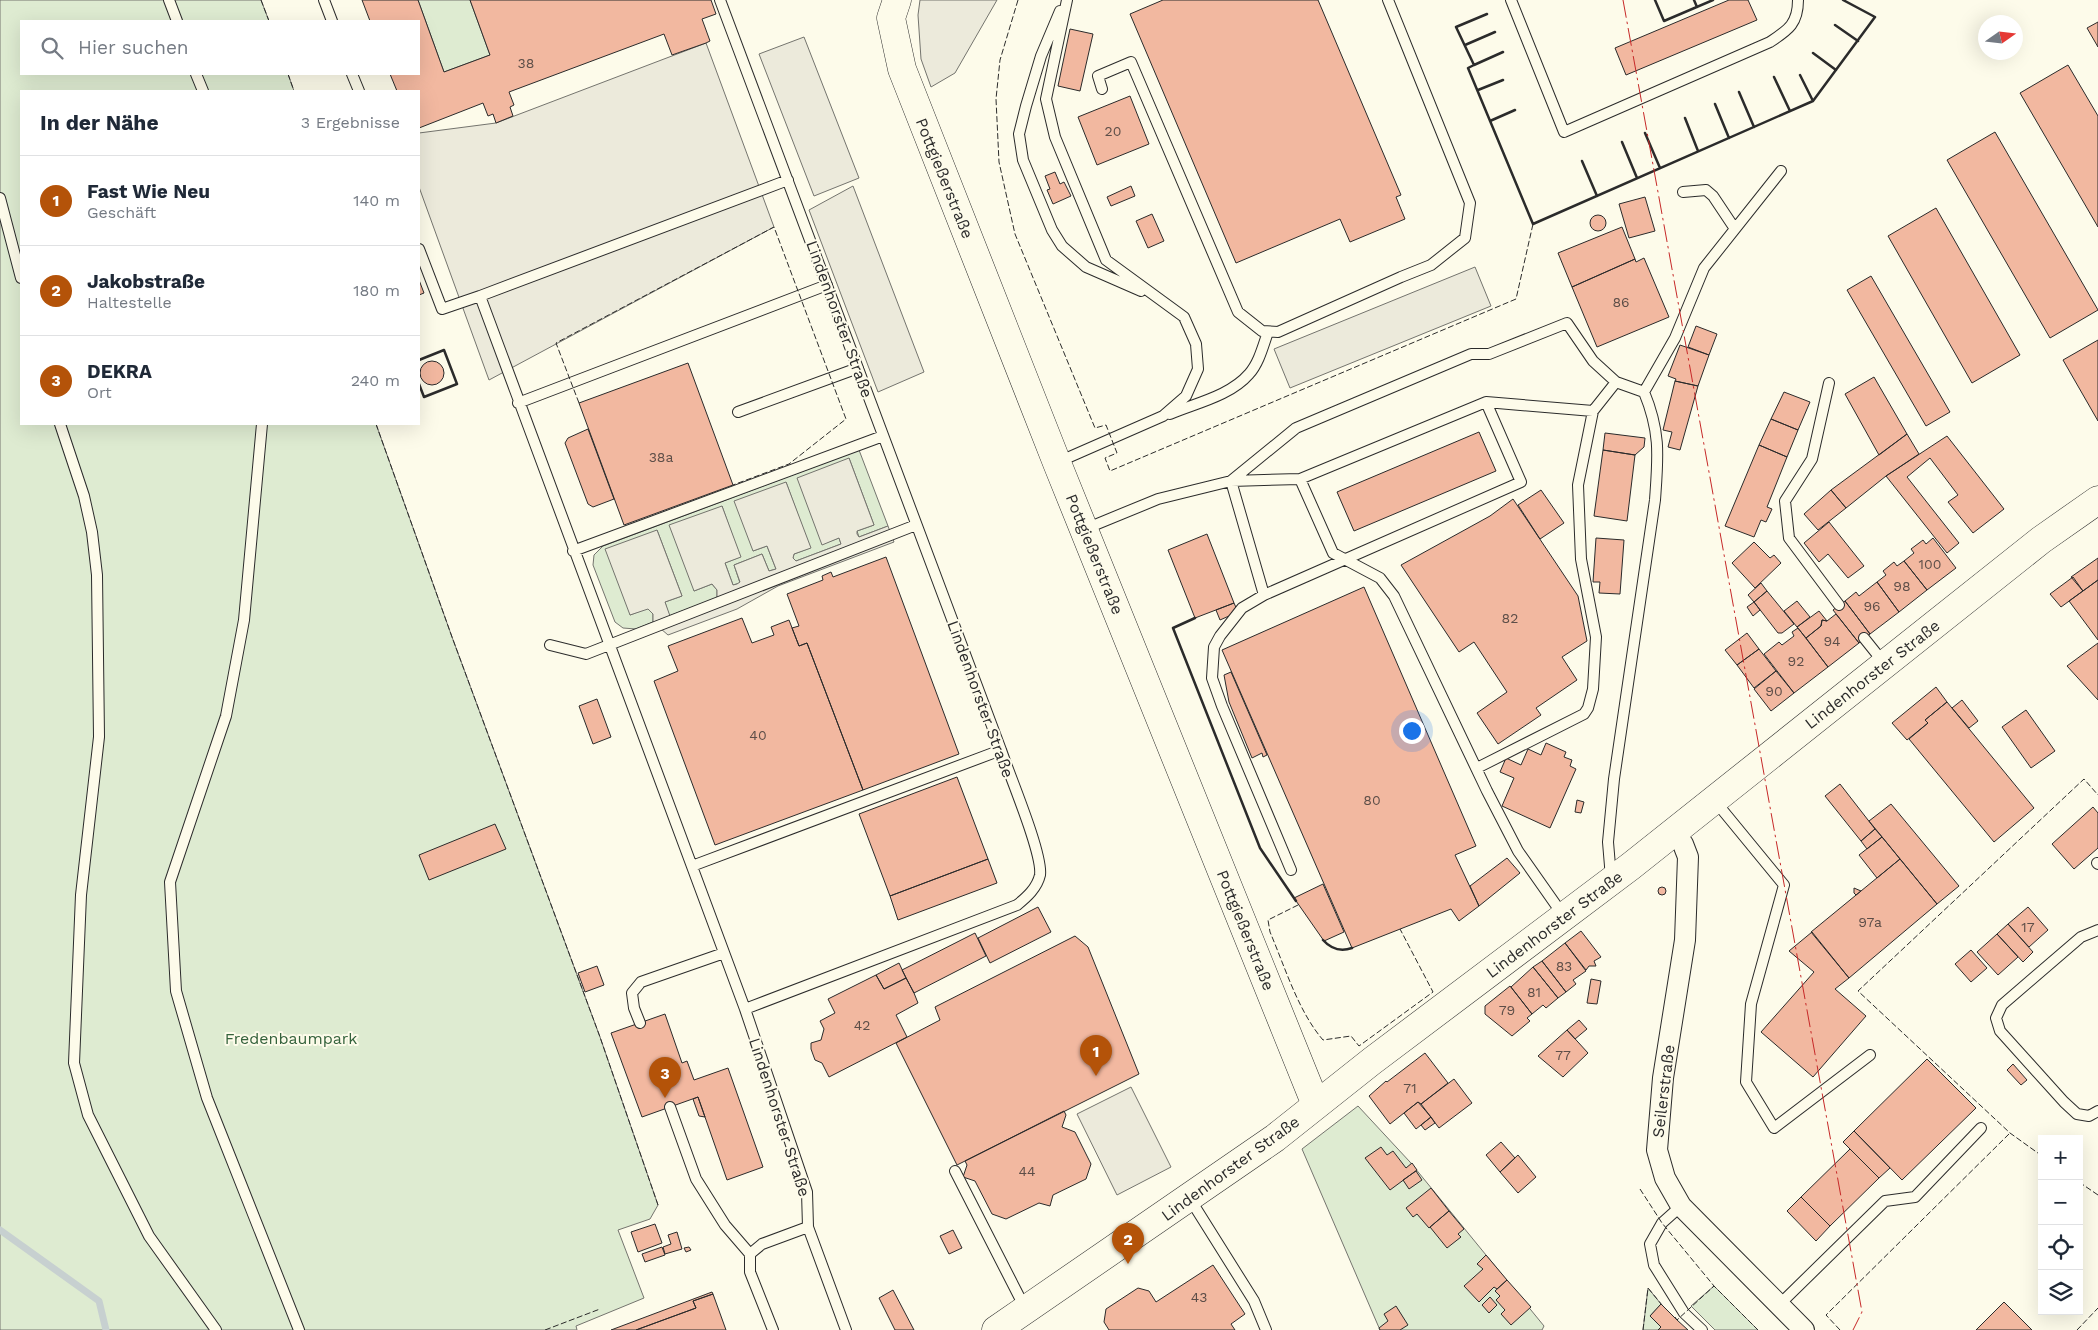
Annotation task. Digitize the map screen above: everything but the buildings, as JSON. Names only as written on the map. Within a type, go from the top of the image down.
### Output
[{"type":"street","name":"Pottgießerstraße","points":[[897,0],[891,18],[902,69],[1057,463],[1316,1105]]},
{"type":"street","name":"Lindenhorster Straße","points":[[996,1330],[1275,1138],[1674,832],[2041,540],[2098,500]]},
{"type":"street","name":"Seilerstraße","points":[[1674,832],[1683,844],[1688,857],[1685,940],[1663,1078],[1657,1150],[1665,1178],[1681,1206],[1804,1330]]},
{"type":"lane","points":[[169,0],[177,20]]},
{"type":"lane","points":[[324,0],[332,20]]},
{"type":"lane","name":"Lindenhorster Straße","points":[[720,0],[1001,750],[1038,859],[1040,875],[1031,894],[1017,905],[745,1009]]},
{"type":"lane","points":[[1066,0],[1046,99],[1054,137],[1106,260],[1184,317],[1196,344],[1198,369],[1186,396],[1163,416]]},
{"type":"lane","points":[[1066,0],[1041,56],[1026,106],[1019,134],[1023,160],[1052,230],[1062,246],[1086,267],[1158,299]]},
{"type":"lane","points":[[1102,89],[1098,76],[1131,62],[1238,312],[1262,332],[1278,332],[1432,265],[1465,238],[1470,203],[1388,0]]},
{"type":"lane","points":[[1511,0],[1564,132],[1770,42],[1790,29],[1798,11],[1798,0]]},
{"type":"lane","points":[[196,75],[202,90]]},
{"type":"lane","points":[[352,75],[359,90]]},
{"type":"lane","points":[[1644,392],[1675,338],[1704,268],[1781,171]]},
{"type":"lane","points":[[420,252],[442,309],[788,180]]},
{"type":"lane","points":[[1683,192],[1706,190],[1713,196],[1735,229]]},
{"type":"lane","points":[[0,198],[20,274]]},
{"type":"lane","points":[[518,403],[827,285]]},
{"type":"lane","name":"Lindenhorster Straße","points":[[480,296],[518,403],[745,1009],[807,1192],[808,1227],[846,1330]]},
{"type":"lane","points":[[1231,481],[1296,428],[1471,354],[1489,354],[1567,323],[1592,362],[1616,382],[1644,392],[1651,410],[1659,444],[1658,465],[1655,500],[1614,779],[1608,842],[1611,881]]},
{"type":"lane","points":[[1057,463],[1163,416],[1231,390],[1250,374],[1259,358],[1268,332]]},
{"type":"lane","points":[[738,412],[858,368]]},
{"type":"lane","points":[[1476,768],[1584,714],[1588,708],[1593,689],[1596,637],[1581,560],[1578,485],[1593,411],[1616,382]]},
{"type":"lane","points":[[1829,383],[1812,459],[1784,502],[1789,538],[1839,605]]},
{"type":"lane","points":[[1085,529],[1158,499],[1231,481],[1300,479],[1486,402],[1593,411]]},
{"type":"lane","points":[[1291,870],[1212,678],[1214,646],[1242,608],[1264,595],[1521,482],[1486,402]]},
{"type":"lane","points":[[60,425],[84,496],[97,575],[98,737],[81,895],[74,1063],[88,1115],[149,1236],[216,1330]]},
{"type":"lane","points":[[262,425],[244,620],[226,716],[170,882],[176,992],[206,1098],[299,1330]]},
{"type":"lane","points":[[574,551],[884,436]]},
{"type":"lane","points":[[1300,479],[1333,553],[1380,578],[1394,596],[1518,851],[1564,916]]},
{"type":"lane","points":[[1231,481],[1264,595]]},
{"type":"lane","points":[[550,645],[586,654],[916,525]]},
{"type":"lane","points":[[1864,638],[1884,664]]},
{"type":"lane","points":[[692,866],[1001,750]]},
{"type":"lane","points":[[1714,800],[1784,885],[1751,1004],[1746,1082],[1774,1128],[1870,1055]]},
{"type":"lane","points":[[2098,930],[2081,937],[2002,1006],[1996,1018],[2000,1030],[2077,1114],[2089,1116],[2098,1111]]},
{"type":"lane","points":[[640,1023],[634,1008],[632,992],[641,982],[724,953]]},
{"type":"lane","points":[[670,1107],[696,1178],[725,1225],[750,1254],[750,1272],[773,1330]]},
{"type":"lane","points":[[1779,1306],[1885,1201],[1914,1197],[1981,1128]]},
{"type":"lane","points":[[955,1171],[1026,1309]]},
{"type":"lane","points":[[1189,1198],[1254,1301],[1266,1330]]},
{"type":"lane","points":[[1681,1206],[1662,1223],[1650,1244],[1654,1265],[1684,1313],[1702,1330]]},
{"type":"lane","points":[[750,1254],[762,1244],[808,1227]]},
{"type":"green space","name":"Fredenbaumpark","points":[[0,0],[261,0],[269,20],[20,20],[20,75],[288,75],[294,90],[20,90],[20,425],[376,425],[452,637],[600,1037],[658,1205],[650,1219],[618,1230],[644,1298],[576,1326],[577,1330],[0,1330]]},
{"type":"green space","points":[[418,0],[470,0],[490,55],[444,72]]},
{"type":"green space","points":[[859,450],[888,526],[859,537],[857,531],[874,525],[849,458],[822,544],[839,538],[841,544],[796,561],[793,558],[794,554],[810,548],[786,482],[753,551],[767,546],[776,569],[769,571],[762,554],[734,565],[740,583],[733,585],[725,563],[740,557],[722,506],[694,591],[712,584],[717,590],[717,598],[669,616],[665,602],[682,596],[657,530],[630,615],[648,608],[653,614],[653,622],[636,629],[623,628],[615,622],[593,565],[594,555],[603,546]]},
{"type":"green space","points":[[1358,1106],[1410,1162],[1544,1326],[1542,1330],[1380,1330],[1302,1149]]},
{"type":"green space","points":[[1714,1286],[1758,1330],[1715,1330],[1691,1306]]},
{"type":"green space","points":[[1648,1288],[1661,1304],[1650,1316],[1661,1327],[1658,1330],[1643,1330]]},
{"type":"shaded area","points":[[920,0],[997,0],[955,73],[931,87],[921,59],[918,15]]},
{"type":"shaded area","points":[[804,37],[859,178],[814,196],[759,54]]},
{"type":"shaded area","points":[[706,43],[774,227],[489,380],[420,190],[420,133],[496,123]]},
{"type":"shaded area","points":[[853,186],[924,372],[878,392],[809,210]]},
{"type":"shaded area","points":[[1475,267],[1491,306],[1290,388],[1274,349]]},
{"type":"shaded area","points":[[849,458],[874,525],[857,531],[857,534],[859,537],[888,526],[894,542],[778,586],[737,609],[668,635],[653,622],[653,614],[648,609],[630,615],[605,549],[657,530],[682,596],[665,602],[670,616],[717,598],[717,590],[712,584],[694,591],[669,525],[722,506],[741,557],[725,563],[733,585],[737,584],[740,582],[734,565],[762,554],[769,571],[776,569],[767,546],[753,551],[734,501],[786,482],[811,548],[794,554],[793,558],[796,561],[841,544],[839,538],[822,545],[797,478]]},
{"type":"shaded area","points":[[1131,1087],[1171,1167],[1117,1195],[1077,1114]]},
{"type":"waterway","points":[[0,1230],[99,1301],[106,1330]]},
{"type":"fence","points":[[261,0],[269,20]]},
{"type":"fence","points":[[1018,0],[1000,60],[996,99],[999,162],[1015,234],[1095,428],[1106,425],[1117,453],[1105,458],[1110,471],[1516,299],[1533,224]]},
{"type":"fence","points":[[288,75],[294,90]]},
{"type":"fence","points":[[579,403],[556,343],[774,227],[846,419],[789,464],[733,485]]},
{"type":"fence","points":[[376,425],[452,637],[600,1037],[658,1205]]},
{"type":"fence","points":[[2038,1153],[2010,1133],[1858,991],[2084,779],[2098,795]]},
{"type":"fence","points":[[1298,905],[1268,920],[1270,932],[1299,1002],[1306,1016],[1323,1040],[1351,1036],[1359,1046],[1433,992],[1400,929]]},
{"type":"fence","points":[[1840,1330],[1826,1315],[2010,1133]]},
{"type":"fence","points":[[2083,1185],[2098,1195]]},
{"type":"fence","points":[[1640,1189],[1662,1223],[1714,1286]]},
{"type":"fence","points":[[1675,1317],[1677,1320],[1714,1286],[1758,1330]]},
{"type":"fence","points":[[1643,1330],[1648,1288],[1662,1305]]},
{"type":"fence","points":[[2077,1330],[2098,1308]]},
{"type":"fence","points":[[545,1330],[600,1309]]},
{"type":"wall","points":[[1655,0],[1664,21],[1713,0]]},
{"type":"wall","points":[[1694,0],[1697,7]]},
{"type":"wall","points":[[1487,14],[1456,27],[1474,65],[1468,68],[1533,224],[1813,101],[1875,17],[1843,0]]},
{"type":"wall","points":[[1835,25],[1858,41]]},
{"type":"wall","points":[[1465,45],[1495,32]]},
{"type":"wall","points":[[1474,65],[1503,52]]},
{"type":"wall","points":[[1813,53],[1836,70]]},
{"type":"wall","points":[[1800,75],[1813,101]]},
{"type":"wall","points":[[1774,77],[1790,111]]},
{"type":"wall","points":[[1478,90],[1503,80]]},
{"type":"wall","points":[[1739,92],[1754,127]]},
{"type":"wall","points":[[1715,104],[1729,138]]},
{"type":"wall","points":[[1490,121],[1515,110]]},
{"type":"wall","points":[[1685,118],[1698,151]]},
{"type":"wall","points":[[1645,133],[1660,168]]},
{"type":"wall","points":[[1622,142],[1637,178]]},
{"type":"wall","points":[[1582,161],[1597,196]]},
{"type":"wall","points":[[420,360],[444,350],[457,384],[424,397],[420,387]]},
{"type":"wall","points":[[1195,618],[1173,628],[1260,848],[1296,901]]},
{"type":"wall","points":[[1323,940],[1329,946],[1336,949],[1352,948]]},
{"type":"power","points":[[1623,0],[1862,1312],[1853,1330]]},
{"type":"place","name":"Fast Wie Neu","points":[[1096,1076]]},
{"type":"place","name":"DEKRA","points":[[665,1098]]},
{"type":"place","name":"Jakobstraße","points":[[1128,1264]]}]
